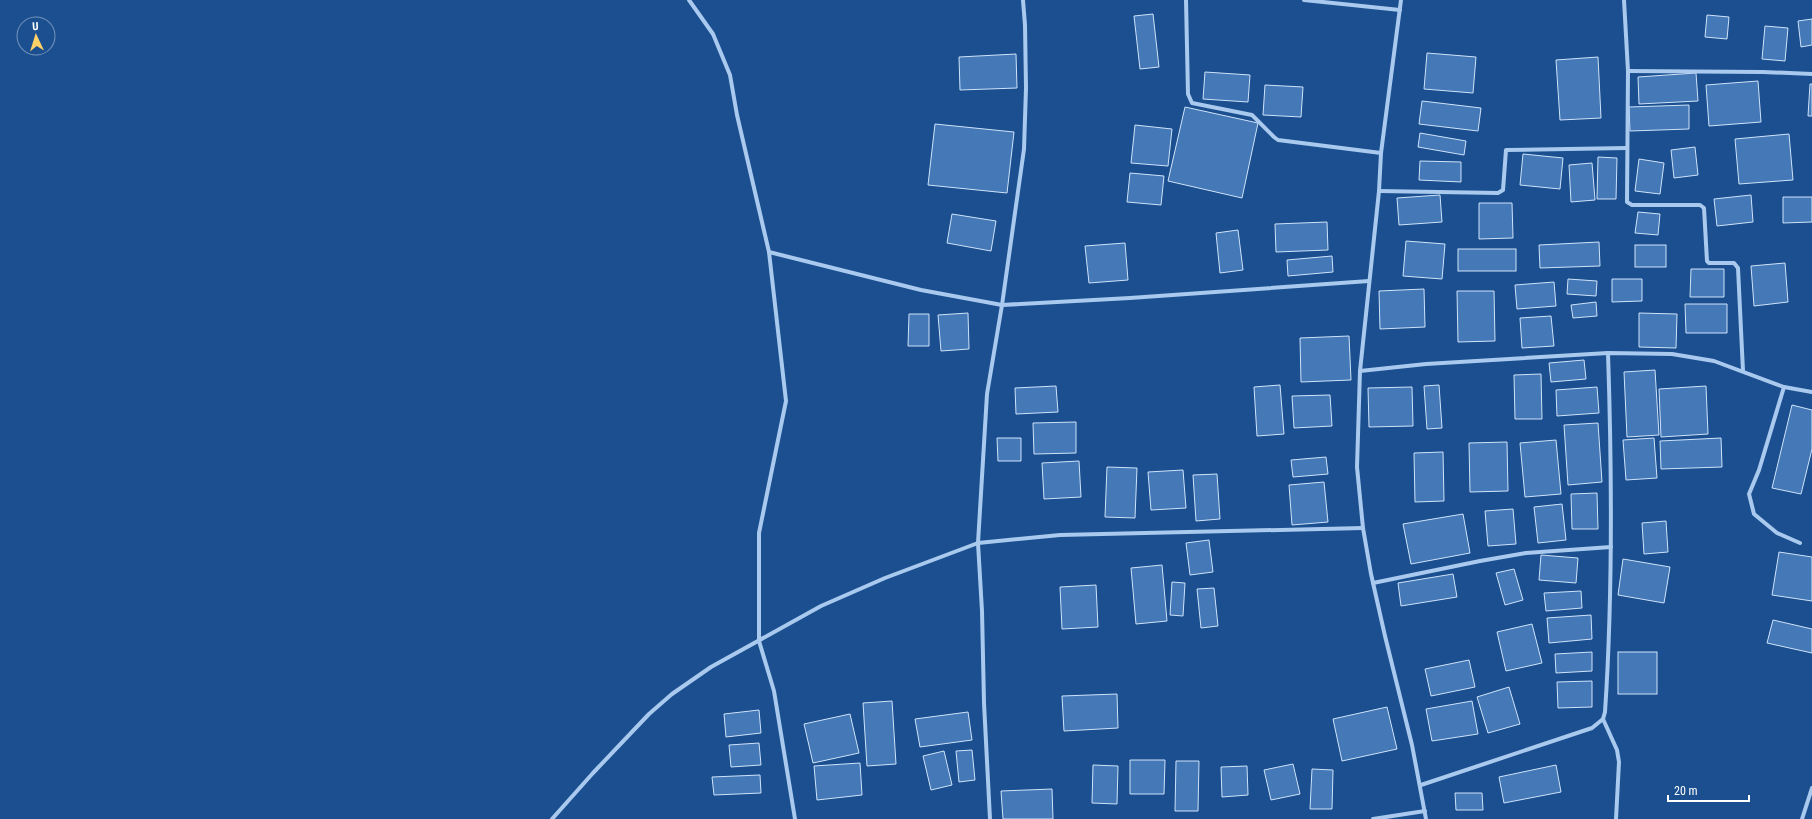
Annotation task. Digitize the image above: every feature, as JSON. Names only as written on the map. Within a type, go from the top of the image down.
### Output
[{"type":"street","points":[[689,0],[713,34],[730,74],[737,114],[769,252],[786,401],[759,533],[759,641],[774,690],[795,819]]},
{"type":"street","points":[[990,819],[978,543],[987,394],[1002,305],[1024,149],[1026,88],[1023,0]]},
{"type":"street","points":[[1186,0],[1188,94],[1192,102],[1252,115],[1278,140],[1381,153]]},
{"type":"street","points":[[1304,0],[1400,10]]},
{"type":"street","points":[[1402,0],[1381,153],[1379,191],[1360,371],[1357,467],[1363,528],[1373,583],[1421,785],[1426,819]]},
{"type":"street","points":[[1624,0],[1628,71],[1627,202],[1629,204],[1702,205],[1704,208],[1707,261],[1710,263],[1734,264],[1738,268],[1743,371]]},
{"type":"street","points":[[1628,71],[1763,72],[1812,74]]},
{"type":"street","points":[[1379,191],[1498,193],[1503,190],[1505,152],[1507,150],[1627,148]]},
{"type":"street","points":[[769,252],[921,290],[1002,305],[1130,298],[1369,281]]},
{"type":"street","points":[[1421,785],[1592,728],[1602,719],[1605,712],[1610,640],[1612,465],[1608,353]]},
{"type":"street","points":[[1360,371],[1426,364],[1608,353],[1672,354],[1714,361],[1784,387],[1812,392]]},
{"type":"street","points":[[1784,387],[1759,470],[1749,494],[1754,514],[1777,533],[1800,543]]},
{"type":"street","points":[[552,819],[649,714],[672,694],[711,667],[821,606],[885,578],[978,543],[1060,535],[1363,528]]},
{"type":"street","points":[[1373,583],[1526,553],[1611,546]]},
{"type":"street","points":[[1602,719],[1617,750],[1620,762],[1616,819]]},
{"type":"street","points":[[1802,819],[1812,789]]},
{"type":"street","points":[[1373,819],[1425,810]]},
{"type":"building","points":[[1153,14],[1159,67],[1140,69],[1134,16]]},
{"type":"building","points":[[1707,15],[1729,17],[1727,39],[1705,37]]},
{"type":"building","points":[[1812,19],[1812,45],[1801,47],[1798,21]]},
{"type":"building","points":[[1765,26],[1788,28],[1785,61],[1762,59]]},
{"type":"building","points":[[1427,53],[1476,57],[1473,93],[1424,89]]},
{"type":"building","points":[[1016,54],[1017,88],[960,90],[959,57]]},
{"type":"building","points":[[1598,57],[1601,118],[1560,120],[1556,60]]},
{"type":"building","points":[[1205,72],[1250,75],[1248,102],[1203,99]]},
{"type":"building","points":[[1696,73],[1698,101],[1639,104],[1638,77]]},
{"type":"building","points":[[1758,81],[1761,122],[1709,126],[1706,85]]},
{"type":"building","points":[[1810,84],[1812,84],[1812,116],[1808,116]]},
{"type":"building","points":[[1265,85],[1303,87],[1301,117],[1263,115]]},
{"type":"building","points":[[1422,101],[1481,108],[1478,131],[1419,124]]},
{"type":"building","points":[[1689,105],[1689,129],[1630,131],[1629,107]]},
{"type":"building","points":[[1185,107],[1258,123],[1242,198],[1168,181]]},
{"type":"building","points":[[935,124],[1014,132],[1007,193],[928,185]]},
{"type":"building","points":[[1135,125],[1172,129],[1168,166],[1131,163]]},
{"type":"building","points":[[1420,133],[1466,141],[1464,155],[1418,147]]},
{"type":"building","points":[[1789,134],[1793,180],[1739,184],[1735,139]]},
{"type":"building","points":[[1695,147],[1698,175],[1674,178],[1671,150]]},
{"type":"building","points":[[1523,154],[1563,158],[1560,189],[1520,185]]},
{"type":"building","points":[[1598,157],[1617,158],[1616,199],[1597,199]]},
{"type":"building","points":[[1639,159],[1664,163],[1660,194],[1635,191]]},
{"type":"building","points":[[1420,161],[1461,162],[1461,182],[1419,180]]},
{"type":"building","points":[[1592,163],[1595,200],[1571,202],[1569,165]]},
{"type":"building","points":[[1130,173],[1164,176],[1161,205],[1127,202]]},
{"type":"building","points":[[1440,195],[1442,222],[1399,225],[1397,198]]},
{"type":"building","points":[[1751,195],[1753,222],[1717,226],[1714,199]]},
{"type":"building","points":[[1783,197],[1812,197],[1812,222],[1783,223]]},
{"type":"building","points":[[1479,203],[1512,203],[1513,238],[1479,239]]},
{"type":"building","points":[[1638,212],[1660,214],[1658,235],[1635,233]]},
{"type":"building","points":[[952,214],[996,221],[991,251],[947,243]]},
{"type":"building","points":[[1327,222],[1328,250],[1276,252],[1275,224]]},
{"type":"building","points":[[1238,230],[1243,270],[1220,273],[1216,233]]},
{"type":"building","points":[[1406,241],[1445,244],[1442,279],[1403,276]]},
{"type":"building","points":[[1599,242],[1600,266],[1540,268],[1539,245]]},
{"type":"building","points":[[1125,243],[1128,280],[1089,283],[1085,246]]},
{"type":"building","points":[[1635,245],[1666,245],[1666,267],[1635,267]]},
{"type":"building","points":[[1458,249],[1516,249],[1516,271],[1458,271]]},
{"type":"building","points":[[1332,256],[1333,272],[1288,276],[1287,260]]},
{"type":"building","points":[[1785,263],[1788,302],[1754,306],[1751,266]]},
{"type":"building","points":[[1691,269],[1724,269],[1724,297],[1690,297]]},
{"type":"building","points":[[1568,279],[1597,281],[1596,296],[1567,294]]},
{"type":"building","points":[[1612,279],[1642,279],[1642,301],[1612,302]]},
{"type":"building","points":[[1554,282],[1556,306],[1517,309],[1515,285]]},
{"type":"building","points":[[1424,289],[1425,327],[1380,329],[1379,291]]},
{"type":"building","points":[[1457,291],[1494,291],[1495,341],[1458,342]]},
{"type":"building","points":[[1596,302],[1597,316],[1573,318],[1571,305]]},
{"type":"building","points":[[1685,304],[1727,304],[1727,333],[1686,333]]},
{"type":"building","points":[[968,313],[969,349],[941,351],[938,315]]},
{"type":"building","points":[[1639,313],[1677,314],[1676,348],[1639,347]]},
{"type":"building","points":[[909,314],[929,314],[929,346],[908,346]]},
{"type":"building","points":[[1551,316],[1554,346],[1522,348],[1520,318]]},
{"type":"building","points":[[1349,336],[1351,380],[1301,382],[1300,338]]},
{"type":"building","points":[[1584,360],[1586,379],[1551,382],[1549,363]]},
{"type":"building","points":[[1655,370],[1659,435],[1627,437],[1624,372]]},
{"type":"building","points":[[1541,374],[1542,419],[1515,419],[1514,375]]},
{"type":"building","points":[[1280,385],[1284,434],[1257,436],[1254,387]]},
{"type":"building","points":[[1439,385],[1442,428],[1427,429],[1424,386]]},
{"type":"building","points":[[1056,386],[1058,412],[1016,414],[1015,388]]},
{"type":"building","points":[[1706,386],[1708,434],[1661,437],[1659,389]]},
{"type":"building","points":[[1412,387],[1413,426],[1369,427],[1368,388]]},
{"type":"building","points":[[1597,387],[1599,413],[1557,416],[1556,390]]},
{"type":"building","points":[[1330,395],[1332,426],[1294,428],[1292,396]]},
{"type":"building","points":[[1792,405],[1812,410],[1812,449],[1801,494],[1772,488]]},
{"type":"building","points":[[1076,422],[1076,453],[1034,454],[1033,423]]},
{"type":"building","points":[[1598,423],[1602,482],[1568,485],[1564,425]]},
{"type":"building","points":[[997,438],[1021,438],[1021,461],[998,461]]},
{"type":"building","points":[[1654,438],[1657,478],[1626,480],[1623,440]]},
{"type":"building","points":[[1721,438],[1722,467],[1661,469],[1660,441]]},
{"type":"building","points":[[1556,440],[1561,494],[1525,497],[1520,443]]},
{"type":"building","points":[[1507,442],[1508,491],[1470,492],[1469,443]]},
{"type":"building","points":[[1443,452],[1444,501],[1415,502],[1414,453]]},
{"type":"building","points":[[1326,457],[1328,474],[1293,477],[1291,460]]},
{"type":"building","points":[[1079,461],[1081,497],[1044,499],[1042,463]]},
{"type":"building","points":[[1107,467],[1137,468],[1135,518],[1105,517]]},
{"type":"building","points":[[1183,470],[1186,508],[1151,510],[1148,472]]},
{"type":"building","points":[[1217,474],[1220,519],[1196,521],[1193,475]]},
{"type":"building","points":[[1324,482],[1328,522],[1292,525],[1289,485]]},
{"type":"building","points":[[1597,493],[1598,529],[1572,529],[1571,494]]},
{"type":"building","points":[[1562,504],[1566,540],[1538,543],[1534,507]]},
{"type":"building","points":[[1513,509],[1516,544],[1488,546],[1485,511]]},
{"type":"building","points":[[1463,514],[1470,553],[1411,564],[1403,524]]},
{"type":"building","points":[[1666,521],[1668,552],[1644,554],[1642,523]]},
{"type":"building","points":[[1209,540],[1213,572],[1190,575],[1186,543]]},
{"type":"building","points":[[1779,552],[1812,557],[1812,601],[1772,595]]},
{"type":"building","points":[[1541,555],[1578,558],[1576,583],[1539,580]]},
{"type":"building","points":[[1623,559],[1670,567],[1664,603],[1618,595]]},
{"type":"building","points":[[1162,565],[1167,621],[1136,624],[1131,568]]},
{"type":"building","points":[[1514,569],[1523,600],[1505,605],[1496,573]]},
{"type":"building","points":[[1453,574],[1457,597],[1401,606],[1398,583]]},
{"type":"building","points":[[1172,582],[1185,583],[1183,616],[1170,615]]},
{"type":"building","points":[[1096,585],[1098,627],[1062,629],[1060,587]]},
{"type":"building","points":[[1214,588],[1218,626],[1201,628],[1197,589]]},
{"type":"building","points":[[1581,591],[1582,608],[1546,611],[1544,593]]},
{"type":"building","points":[[1591,615],[1592,639],[1549,643],[1547,618]]},
{"type":"building","points":[[1773,620],[1812,629],[1812,653],[1767,643]]},
{"type":"building","points":[[1532,624],[1542,663],[1506,671],[1497,632]]},
{"type":"building","points":[[1592,652],[1592,671],[1556,673],[1555,654]]},
{"type":"building","points":[[1618,652],[1657,652],[1657,694],[1618,694]]},
{"type":"building","points":[[1469,660],[1475,687],[1431,696],[1425,669]]},
{"type":"building","points":[[1592,681],[1592,707],[1558,708],[1557,682]]},
{"type":"building","points":[[1509,687],[1520,724],[1488,733],[1477,697]]},
{"type":"building","points":[[1117,694],[1118,728],[1064,731],[1062,696]]},
{"type":"building","points":[[892,701],[896,764],[867,766],[863,703]]},
{"type":"building","points":[[1472,701],[1478,734],[1432,741],[1426,709]]},
{"type":"building","points":[[1387,707],[1397,749],[1342,761],[1333,719]]},
{"type":"building","points":[[759,710],[761,733],[726,737],[724,714]]},
{"type":"building","points":[[968,712],[972,740],[920,747],[915,719]]},
{"type":"building","points":[[850,714],[859,753],[813,763],[804,724]]},
{"type":"building","points":[[759,743],[761,765],[731,767],[729,745]]},
{"type":"building","points":[[972,750],[975,780],[959,782],[956,751]]},
{"type":"building","points":[[944,751],[952,785],[931,790],[923,756]]},
{"type":"building","points":[[1130,760],[1165,760],[1164,794],[1130,794]]},
{"type":"building","points":[[1176,761],[1199,761],[1198,811],[1175,811]]},
{"type":"building","points":[[860,763],[862,795],[817,800],[814,766]]},
{"type":"building","points":[[1293,764],[1300,794],[1271,800],[1264,770]]},
{"type":"building","points":[[1093,765],[1118,766],[1117,804],[1092,803]]},
{"type":"building","points":[[1556,765],[1561,792],[1504,803],[1499,777]]},
{"type":"building","points":[[1247,766],[1248,795],[1222,797],[1221,767]]},
{"type":"building","points":[[1312,769],[1333,770],[1332,809],[1310,809]]},
{"type":"building","points":[[760,775],[761,793],[714,795],[712,777]]},
{"type":"building","points":[[1052,789],[1053,819],[1003,819],[1001,791]]},
{"type":"building","points":[[1455,793],[1482,793],[1483,810],[1456,810]]}]
